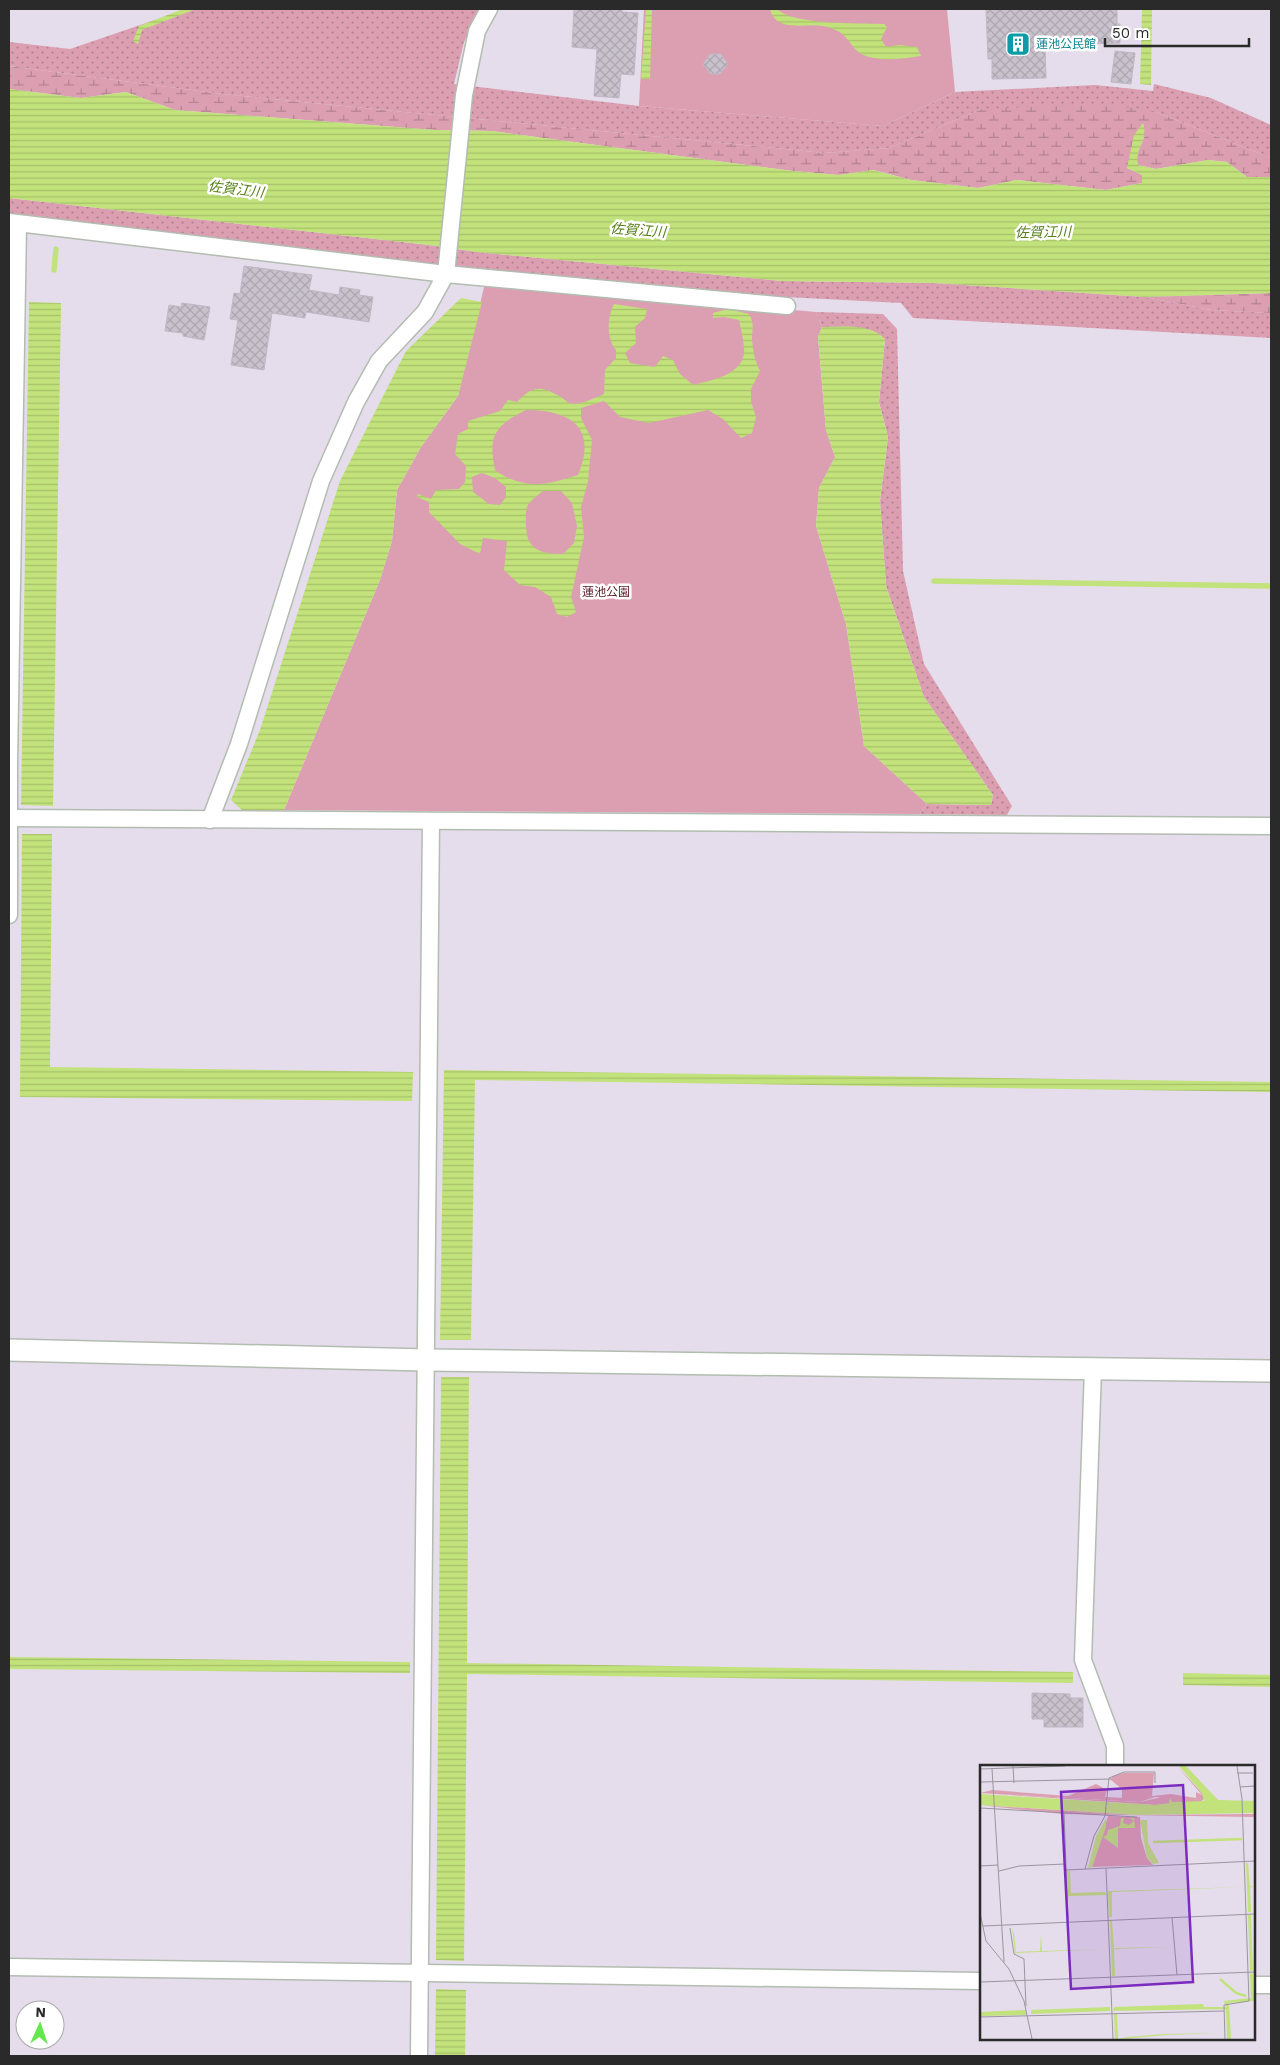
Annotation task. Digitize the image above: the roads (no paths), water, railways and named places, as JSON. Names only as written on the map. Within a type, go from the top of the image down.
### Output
[{"type":"street","points":[[210,820],[239,744],[321,481],[356,402],[379,361],[426,312],[447,269],[464,102],[477,31],[489,9]]},
{"type":"street","points":[[9,915],[13,223],[787,306]]},
{"type":"street","points":[[10,818],[1271,826]]},
{"type":"street","points":[[419,2056],[431,821]]},
{"type":"street","points":[[9,1350],[426,1360],[1271,1371]]},
{"type":"street","points":[[1093,1368],[1083,1660],[1115,1746],[1116,1765]]},
{"type":"street","points":[[9,1967],[980,1981]]},
{"type":"street","points":[[1255,1985],[1271,1985]]},
{"type":"water","points":[[183,9],[196,9],[142,30],[138,44],[133,41],[139,26]]},
{"type":"water","points":[[646,9],[652,9],[650,79],[641,79]]},
{"type":"water","points":[[770,9],[777,9],[785,14],[811,21],[884,24],[887,27],[881,39],[886,47],[899,45],[917,47],[921,56],[880,59],[867,56],[857,51],[837,31],[816,25],[784,24],[773,16]]},
{"type":"water","points":[[1142,9],[1152,9],[1151,85],[1140,84]]},
{"type":"water","name":"佐賀江川","points":[[9,89],[81,98],[126,92],[175,110],[435,130],[492,131],[793,171],[839,175],[873,170],[911,180],[978,188],[1017,180],[1106,190],[1142,183],[1142,175],[1127,168],[1134,135],[1143,123],[1144,135],[1138,153],[1138,165],[1156,169],[1208,160],[1227,162],[1247,177],[1271,177],[1271,293],[1145,297],[934,283],[782,281],[477,252],[9,198]]},
{"type":"water","points":[[461,298],[482,302],[458,396],[421,447],[397,490],[392,541],[380,580],[284,810],[243,811],[231,800],[260,730],[340,481],[406,351]]},
{"type":"water","points":[[29,302],[61,303],[53,806],[21,805]]},
{"type":"water","points":[[614,304],[647,309],[645,318],[635,327],[636,343],[625,353],[630,363],[655,367],[663,356],[673,360],[680,374],[693,385],[719,378],[734,370],[740,364],[743,356],[744,347],[739,320],[724,317],[713,318],[713,313],[728,309],[749,314],[753,324],[752,340],[754,352],[760,371],[751,389],[751,402],[756,417],[752,433],[741,438],[723,419],[708,410],[649,423],[620,417],[604,401],[581,408],[581,418],[592,440],[588,481],[581,507],[584,537],[571,597],[576,612],[567,617],[557,614],[551,597],[535,587],[520,585],[504,570],[507,541],[483,538],[480,554],[460,544],[429,512],[429,502],[417,497],[418,494],[431,499],[436,490],[459,489],[465,482],[466,466],[455,454],[458,434],[468,429],[468,421],[500,411],[508,400],[517,402],[527,393],[536,389],[547,390],[573,404],[604,394],[605,370],[616,358],[616,350],[609,334],[609,321]],"holes":[[[526,410],[556,413],[576,424],[582,433],[584,445],[583,458],[578,475],[536,484],[516,481],[495,470],[492,449],[496,433],[507,421]],[[482,473],[495,478],[506,487],[506,497],[500,505],[489,504],[473,492],[472,477]],[[543,491],[561,491],[572,503],[577,526],[574,543],[563,554],[548,553],[536,549],[532,545],[526,525],[526,509],[531,501]]]},
{"type":"water","points":[[822,327],[864,328],[872,330],[885,339],[879,402],[888,437],[880,501],[886,586],[924,697],[993,795],[991,805],[927,804],[864,746],[846,624],[816,526],[819,488],[835,457],[826,430],[818,337]]},
{"type":"water","points":[[22,834],[52,834],[50,1067],[413,1072],[412,1101],[20,1097]]},
{"type":"water","points":[[444,1070],[1271,1082],[1271,1092],[475,1080],[471,1340],[440,1340]]},
{"type":"water","points":[[441,1377],[469,1377],[467,1663],[1073,1672],[1073,1683],[467,1674],[464,1961],[436,1960]]},
{"type":"water","points":[[9,1657],[410,1662],[410,1673],[9,1669]]},
{"type":"water","points":[[1183,1673],[1271,1675],[1271,1687],[1183,1685]]},
{"type":"water","points":[[436,1989],[466,1990],[465,2056],[435,2056]]},
{"type":"waterway","points":[[54,270],[56,249]]},
{"type":"waterway","points":[[934,581],[1271,586]]},
{"type":"place","name":"蓮池公民館","points":[[1018,44]]},
{"type":"park label","name":"蓮池公園","points":[[606,592]]}]
